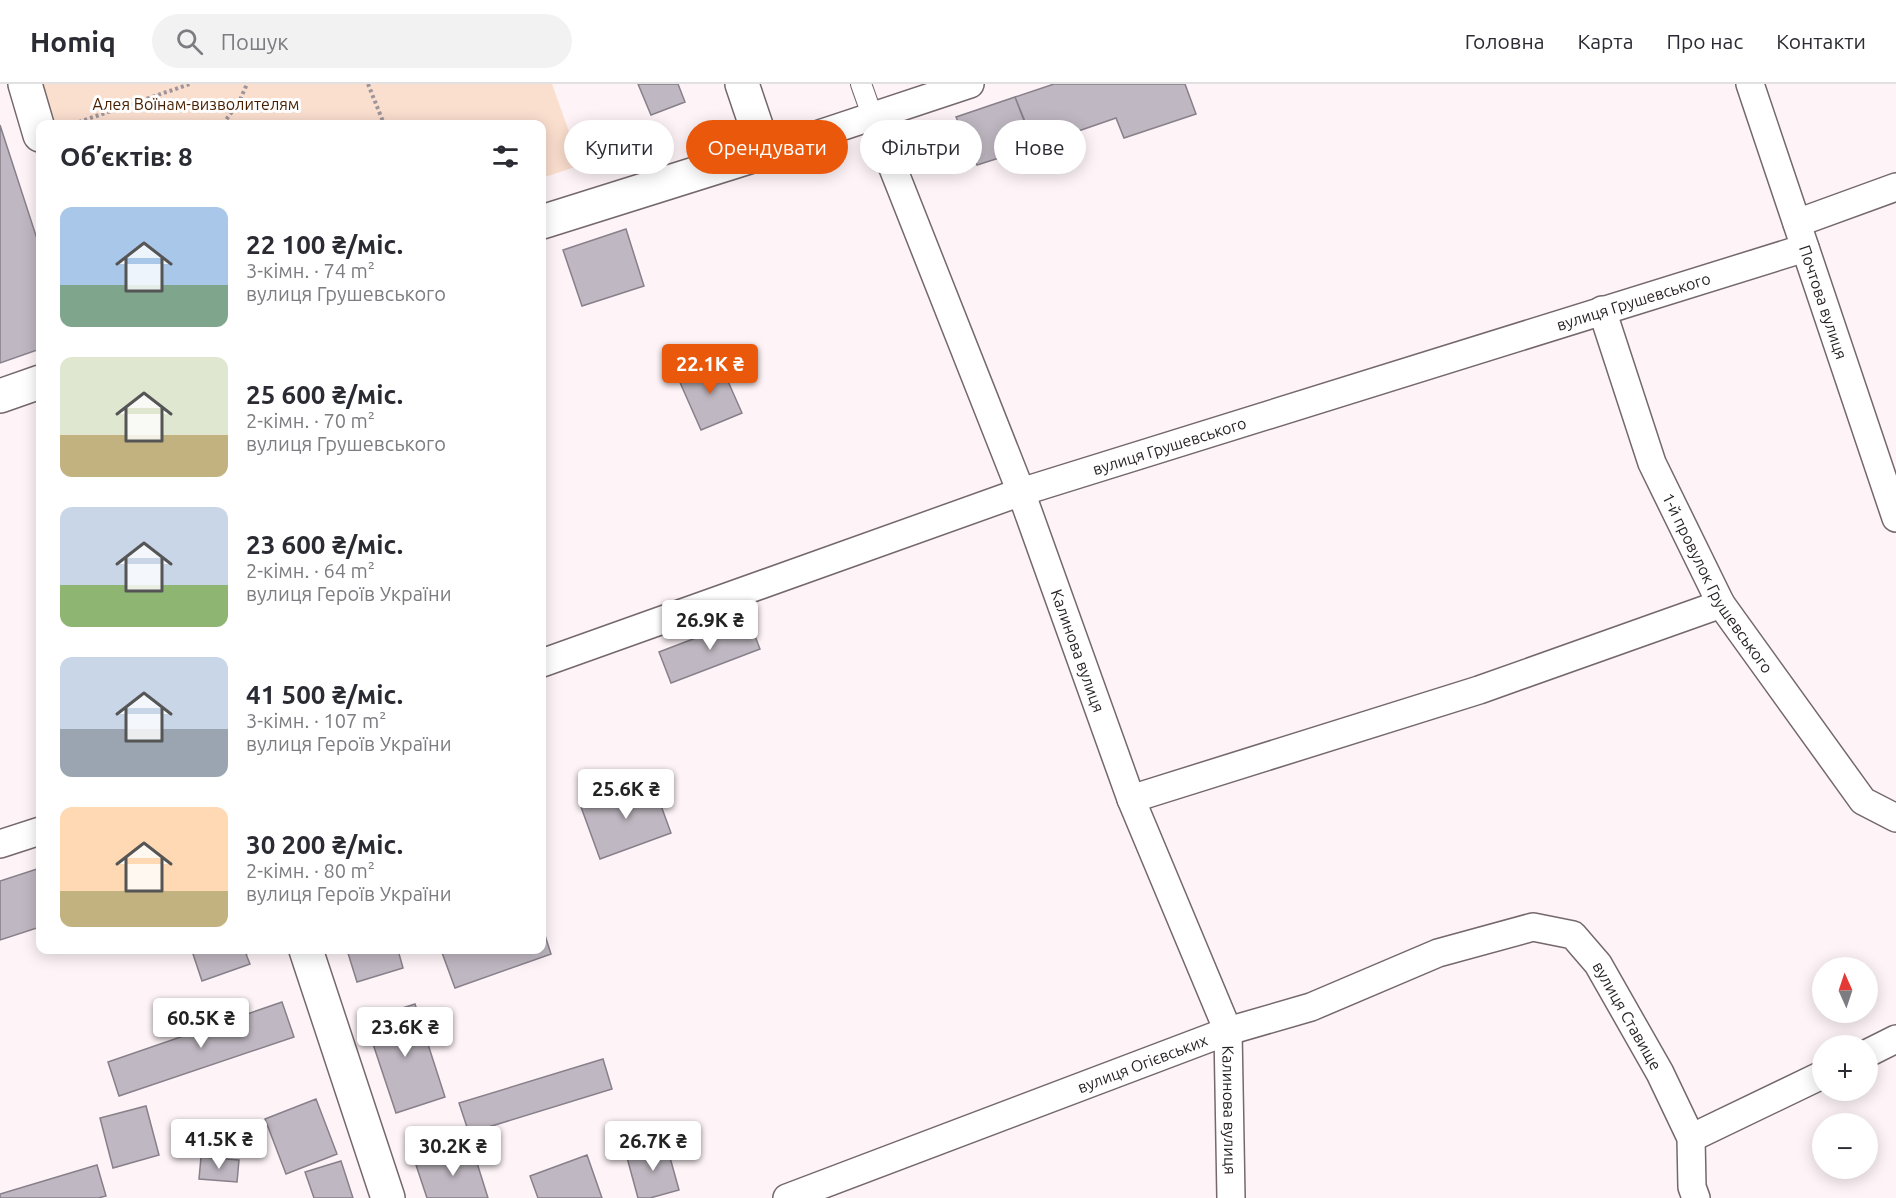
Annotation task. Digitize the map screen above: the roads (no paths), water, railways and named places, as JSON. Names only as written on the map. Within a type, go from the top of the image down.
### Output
[{"type":"street","points":[[25,84],[36,121]]},
{"type":"street","points":[[742,84],[754,120]]},
{"type":"street","points":[[861,84],[872,116]]},
{"type":"street","points":[[848,124],[970,84]]},
{"type":"street","name":"Почтова вулиця","points":[[1750,84],[1896,518]]},
{"type":"street","name":"Калинова вулиця","points":[[872,116],[1021,492],[1131,799],[1228,1031],[1231,1198]]},
{"type":"street","points":[[546,221],[695,174]]},
{"type":"street","name":"вулиця Грушевського","points":[[546,662],[1021,492],[1602,310],[1801,236],[1896,187]]},
{"type":"street","name":"1-й провулок Грушевського","points":[[1602,310],[1652,463],[1721,604],[1863,801],[1896,818]]},
{"type":"street","points":[[0,396],[36,383]]},
{"type":"street","points":[[1131,799],[1479,690],[1721,604]]},
{"type":"street","points":[[0,844],[36,832]]},
{"type":"street","name":"вулиця Огієвських","points":[[787,1198],[1228,1031],[1311,1007],[1438,953],[1533,927]]},
{"type":"street","name":"вулиця Ставище","points":[[1533,927],[1573,935],[1598,964],[1660,1073],[1691,1138],[1692,1188],[1696,1198]]},
{"type":"street","points":[[307,954],[388,1198]]},
{"type":"street","points":[[1878,1048],[1896,1039]]},
{"type":"street","points":[[1691,1138],[1812,1080]]},
{"type":"park label","name":"Алея Воїнам-визволителям","points":[[196,104]]}]
